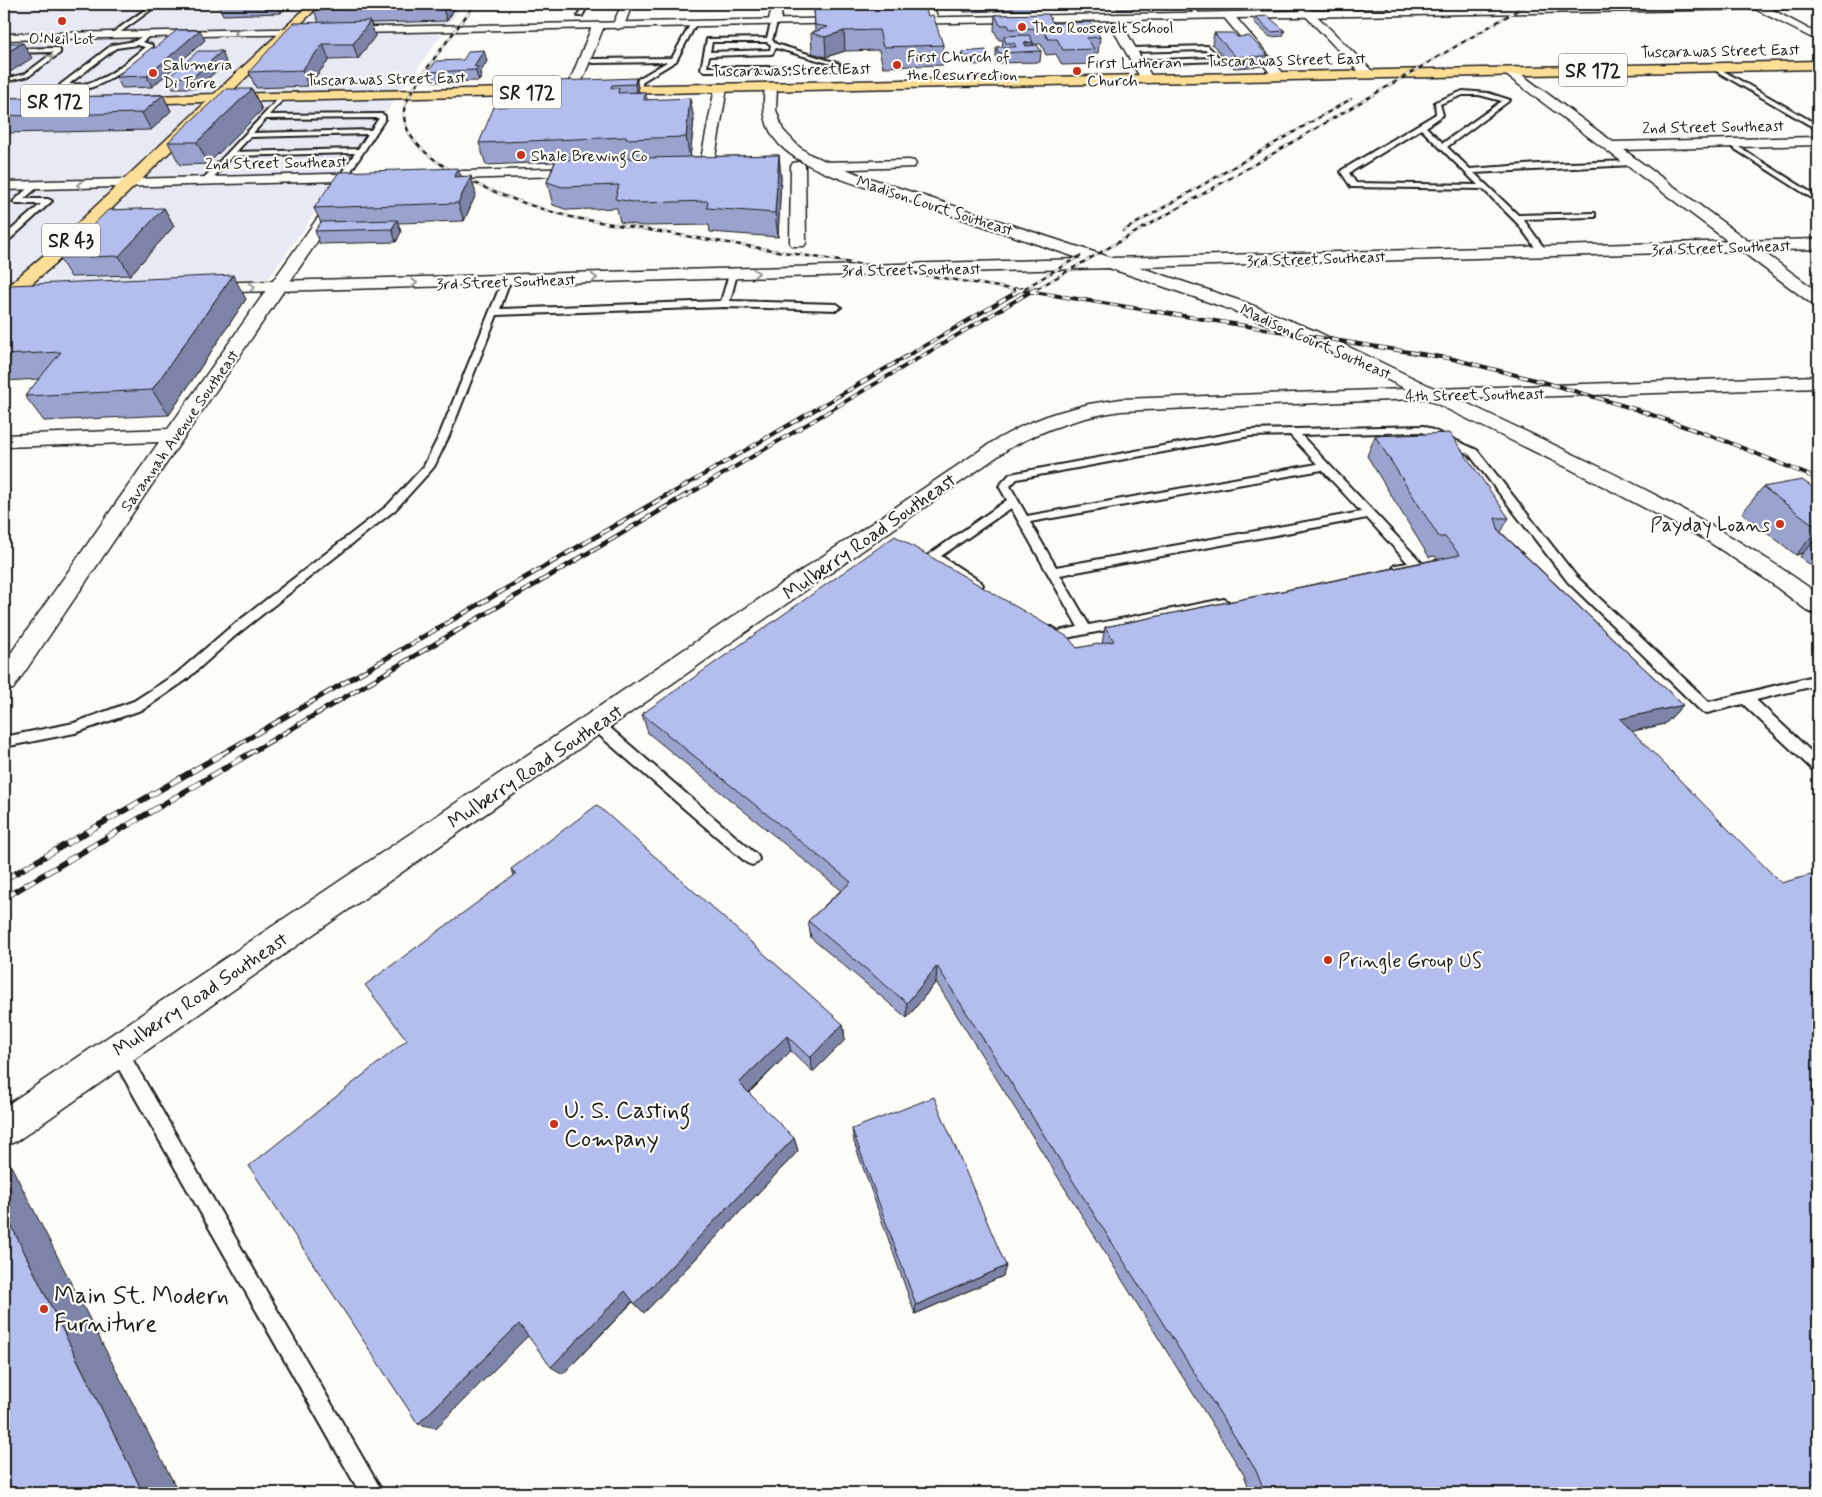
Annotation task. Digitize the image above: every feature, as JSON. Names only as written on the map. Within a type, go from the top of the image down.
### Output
[{"type":"main road","name":"SR 43","points":[[6,295],[50,259],[316,4]]},
{"type":"main road","name":"Tuscarawas Street East","points":[[115,100],[1818,65]]},
{"type":"street","points":[[618,26],[626,4]]},
{"type":"street","points":[[774,22],[778,4]]},
{"type":"street","points":[[928,4],[932,20]]},
{"type":"street","points":[[1106,4],[1147,79]]},
{"type":"street","points":[[1299,4],[1368,74]]},
{"type":"street","points":[[1390,4],[1400,12]]},
{"type":"street","points":[[1754,5],[1818,38]]},
{"type":"street","points":[[882,21],[1115,20],[1198,15],[1400,12],[1483,7],[1818,5]]},
{"type":"street","points":[[1228,15],[1279,76]]},
{"type":"street","points":[[4,37],[862,21]]},
{"type":"street","points":[[572,91],[598,26]]},
{"type":"street","points":[[1510,72],[1818,300]]},
{"type":"street","name":"Madison Court Southeast","points":[[771,87],[770,116],[778,134],[798,153],[823,166],[1238,306],[1312,336],[1577,464],[1714,535],[1775,574],[1818,606]]},
{"type":"street","points":[[721,88],[701,169],[724,168]]},
{"type":"street","name":"2nd Street Southeast","points":[[1609,146],[1818,141]]},
{"type":"street","points":[[779,167],[909,164]]},
{"type":"street","points":[[798,166],[798,243]]},
{"type":"street","points":[[410,176],[607,171]]},
{"type":"street","name":"2nd Street Southeast","points":[[4,186],[382,177]]},
{"type":"street","name":"Savannah Avenue Southeast","points":[[4,682],[12,659],[175,435],[278,286],[347,178]]},
{"type":"street","name":"3rd Street Southeast","points":[[190,289],[1818,244]]},
{"type":"street","points":[[1238,306],[1224,280],[1231,270],[1256,260]]},
{"type":"street","points":[[6,295],[35,293]]},
{"type":"street","name":"4th Street Southeast","points":[[1072,414],[1121,405],[1433,394],[1584,392],[1818,382]]},
{"type":"street","name":"Mulberry Road Southeast","points":[[4,1128],[1001,446],[1034,428],[1072,414]]},
{"type":"street","points":[[4,441],[175,435]]},
{"type":"lane","points":[[113,35],[156,4]]},
{"type":"lane","points":[[580,15],[585,5],[626,4]]},
{"type":"lane","points":[[1190,4],[1198,15]]},
{"type":"lane","points":[[769,40],[774,22]]},
{"type":"lane","points":[[638,88],[640,80],[674,60],[692,24]]},
{"type":"lane","points":[[137,43],[150,46],[101,84],[75,90],[63,85],[114,46],[137,43],[149,34]]},
{"type":"lane","points":[[709,40],[769,40],[774,45],[838,66],[704,69],[709,40]]},
{"type":"lane","points":[[706,54],[772,52],[774,45]]},
{"type":"lane","points":[[786,49],[803,47],[819,50]]},
{"type":"lane","points":[[1131,50],[1208,48],[1218,60],[1138,62]]},
{"type":"lane","points":[[4,53],[57,50],[58,52],[27,75],[6,81]]},
{"type":"lane","points":[[4,53],[37,54],[37,57],[6,81]]},
{"type":"lane","points":[[832,55],[838,66],[838,85]]},
{"type":"lane","points":[[592,62],[674,60]]},
{"type":"lane","points":[[1713,67],[1818,128]]},
{"type":"lane","points":[[1443,147],[1507,100],[1473,92],[1453,94],[1437,103],[1440,115],[1345,172],[1354,185],[1485,187]]},
{"type":"lane","points":[[205,182],[282,97]]},
{"type":"lane","points":[[265,116],[382,116],[347,178]]},
{"type":"lane","points":[[1422,126],[1516,217],[1543,252]]},
{"type":"lane","points":[[248,135],[374,132]]},
{"type":"lane","points":[[1729,143],[1818,200]]},
{"type":"lane","points":[[231,154],[361,151]]},
{"type":"lane","points":[[1468,171],[1539,166],[1633,163]]},
{"type":"lane","points":[[4,240],[48,201],[17,202],[35,186]]},
{"type":"lane","points":[[1516,217],[1592,215]]},
{"type":"lane","points":[[725,304],[733,274]]},
{"type":"lane","points":[[4,742],[75,728],[139,705],[181,677],[231,633],[390,508],[429,466],[444,436],[506,281]]},
{"type":"lane","points":[[494,312],[725,304],[837,307]]},
{"type":"lane","points":[[1086,630],[1004,486],[1014,476],[1250,433],[1424,428],[1473,452],[1572,580],[1707,708],[1818,680]]},
{"type":"lane","points":[[1293,432],[1417,565],[1388,570]]},
{"type":"lane","points":[[1023,520],[1325,466]]},
{"type":"lane","points":[[991,594],[933,556],[1013,501]]},
{"type":"lane","points":[[1053,572],[1369,514]]},
{"type":"lane","points":[[1040,626],[1056,636],[1232,601]]},
{"type":"lane","points":[[1745,698],[1818,766]]},
{"type":"lane","points":[[596,724],[752,859]]},
{"type":"lane","points":[[118,1051],[372,1493]]},
{"type":"shaded area","points":[[4,4],[463,4],[268,279],[4,284]]},
{"type":"building","points":[[320,4],[444,4],[442,6],[314,10]]},
{"type":"building","points":[[925,7],[928,16],[933,15],[943,45],[883,47],[879,30],[844,31],[825,37],[811,33],[828,27],[815,25],[814,10]]},
{"type":"building","points":[[1048,14],[1053,23],[1091,22],[1100,37],[1087,38],[1094,49],[1063,50],[1057,39],[1048,39],[1042,28],[1010,29],[1008,25],[1000,25],[995,15]]},
{"type":"building","points":[[1268,16],[1285,31],[1271,32],[1255,17]]},
{"type":"building","points":[[370,21],[353,44],[323,44],[302,70],[249,72],[293,23]]},
{"type":"building","points":[[177,30],[200,30],[147,76],[116,77],[151,48],[155,48]]},
{"type":"building","points":[[1214,33],[1233,33],[1237,37],[1249,36],[1268,56],[1236,57]]},
{"type":"building","points":[[1029,35],[1033,42],[1024,43],[1026,46],[1037,45],[1041,51],[999,53],[996,47],[1016,47],[1014,43],[1006,43],[1003,36]]},
{"type":"building","points":[[4,43],[23,43],[4,54]]},
{"type":"building","points":[[484,50],[474,66],[478,67],[476,70],[428,72],[436,61],[463,60],[469,51]]},
{"type":"building","points":[[986,50],[991,59],[973,60],[972,56],[964,57],[962,52]]},
{"type":"building","points":[[198,51],[222,51],[193,77],[168,78]]},
{"type":"building","points":[[636,78],[635,84],[612,85],[611,88],[619,88],[618,93],[645,92],[644,100],[690,98],[686,137],[626,139],[626,137],[479,143],[494,107],[522,106],[531,82]]},
{"type":"building","points":[[226,89],[252,89],[197,142],[168,142]]},
{"type":"building","points":[[163,95],[142,113],[4,116],[4,98]]},
{"type":"building","points":[[779,155],[775,213],[707,208],[708,201],[639,203],[615,199],[619,185],[562,187],[547,182],[556,160]]},
{"type":"building","points":[[458,168],[454,177],[471,176],[458,203],[314,208],[339,172]]},
{"type":"building","points":[[164,208],[119,256],[59,258],[108,210]]},
{"type":"building","points":[[397,220],[392,229],[315,231],[321,222]]},
{"type":"building","points":[[233,275],[152,390],[25,396],[61,352],[4,355],[4,292],[11,285]]},
{"type":"building","name":"Pringle Group US","points":[[1450,433],[1509,518],[1495,518],[1499,531],[1683,705],[1620,719],[1781,883],[1818,873],[1818,1493],[1265,1493],[1257,1472],[937,966],[907,1003],[808,921],[851,882],[642,714],[895,536],[1068,637],[1077,648],[1114,641],[1105,627],[1460,555],[1445,537],[1439,537],[1375,436]]},
{"type":"building","points":[[1802,480],[1818,491],[1818,528],[1763,487]]},
{"type":"building","name":"U. S. Casting Company","points":[[597,805],[843,1024],[810,1058],[787,1036],[739,1083],[794,1138],[635,1304],[625,1291],[551,1367],[519,1324],[418,1424],[249,1166],[407,1040],[365,985],[516,874],[511,869]]},
{"type":"building","points":[[934,1097],[1006,1266],[916,1305],[852,1129]]},
{"type":"building","name":"Main St. Modern Furniture","points":[[4,1211],[143,1493],[4,1493]]},
{"type":"railway","points":[[475,4],[423,74],[404,111],[408,131],[423,150],[445,167],[472,182],[501,195],[575,218],[1020,290]]},
{"type":"railway","points":[[1033,291],[1269,156],[1528,4]]},
{"type":"railway","points":[[1123,231],[1351,99]]},
{"type":"railway","points":[[1022,290],[1080,256]]},
{"type":"railway","points":[[1015,289],[1020,290]]},
{"type":"railway","points":[[1031,292],[1035,289]]},
{"type":"railway","points":[[667,496],[1020,290]]},
{"type":"railway","points":[[1022,290],[1031,292]]},
{"type":"railway","points":[[686,496],[1031,292]]},
{"type":"railway","points":[[1031,292],[1453,359],[1547,383],[1638,410],[1728,442],[1818,479]]},
{"type":"railway","points":[[220,755],[669,494]]},
{"type":"railway","points":[[247,755],[688,494]]},
{"type":"railway","points":[[4,880],[222,754]]},
{"type":"railway","points":[[4,898],[249,754]]},
{"type":"place","name":"O'Neil Lot","points":[[62,21]]},
{"type":"place","name":"Theo Roosevelt School","points":[[1022,27]]},
{"type":"place","name":"First Church of the Resurrection","points":[[897,65]]},
{"type":"place","name":"First Lutheran Church","points":[[1077,71]]},
{"type":"place","name":"Salumeria Di Torre","points":[[153,73]]},
{"type":"place","name":"Shale Brewing Co","points":[[521,155]]},
{"type":"place","name":"Payday Loans","points":[[1780,524]]},
{"type":"place","name":"Pringle Group US","points":[[1328,960]]},
{"type":"place","name":"U. S. Casting Company","points":[[554,1124]]},
{"type":"place","name":"Main St. Modern Furniture","points":[[44,1309]]}]
